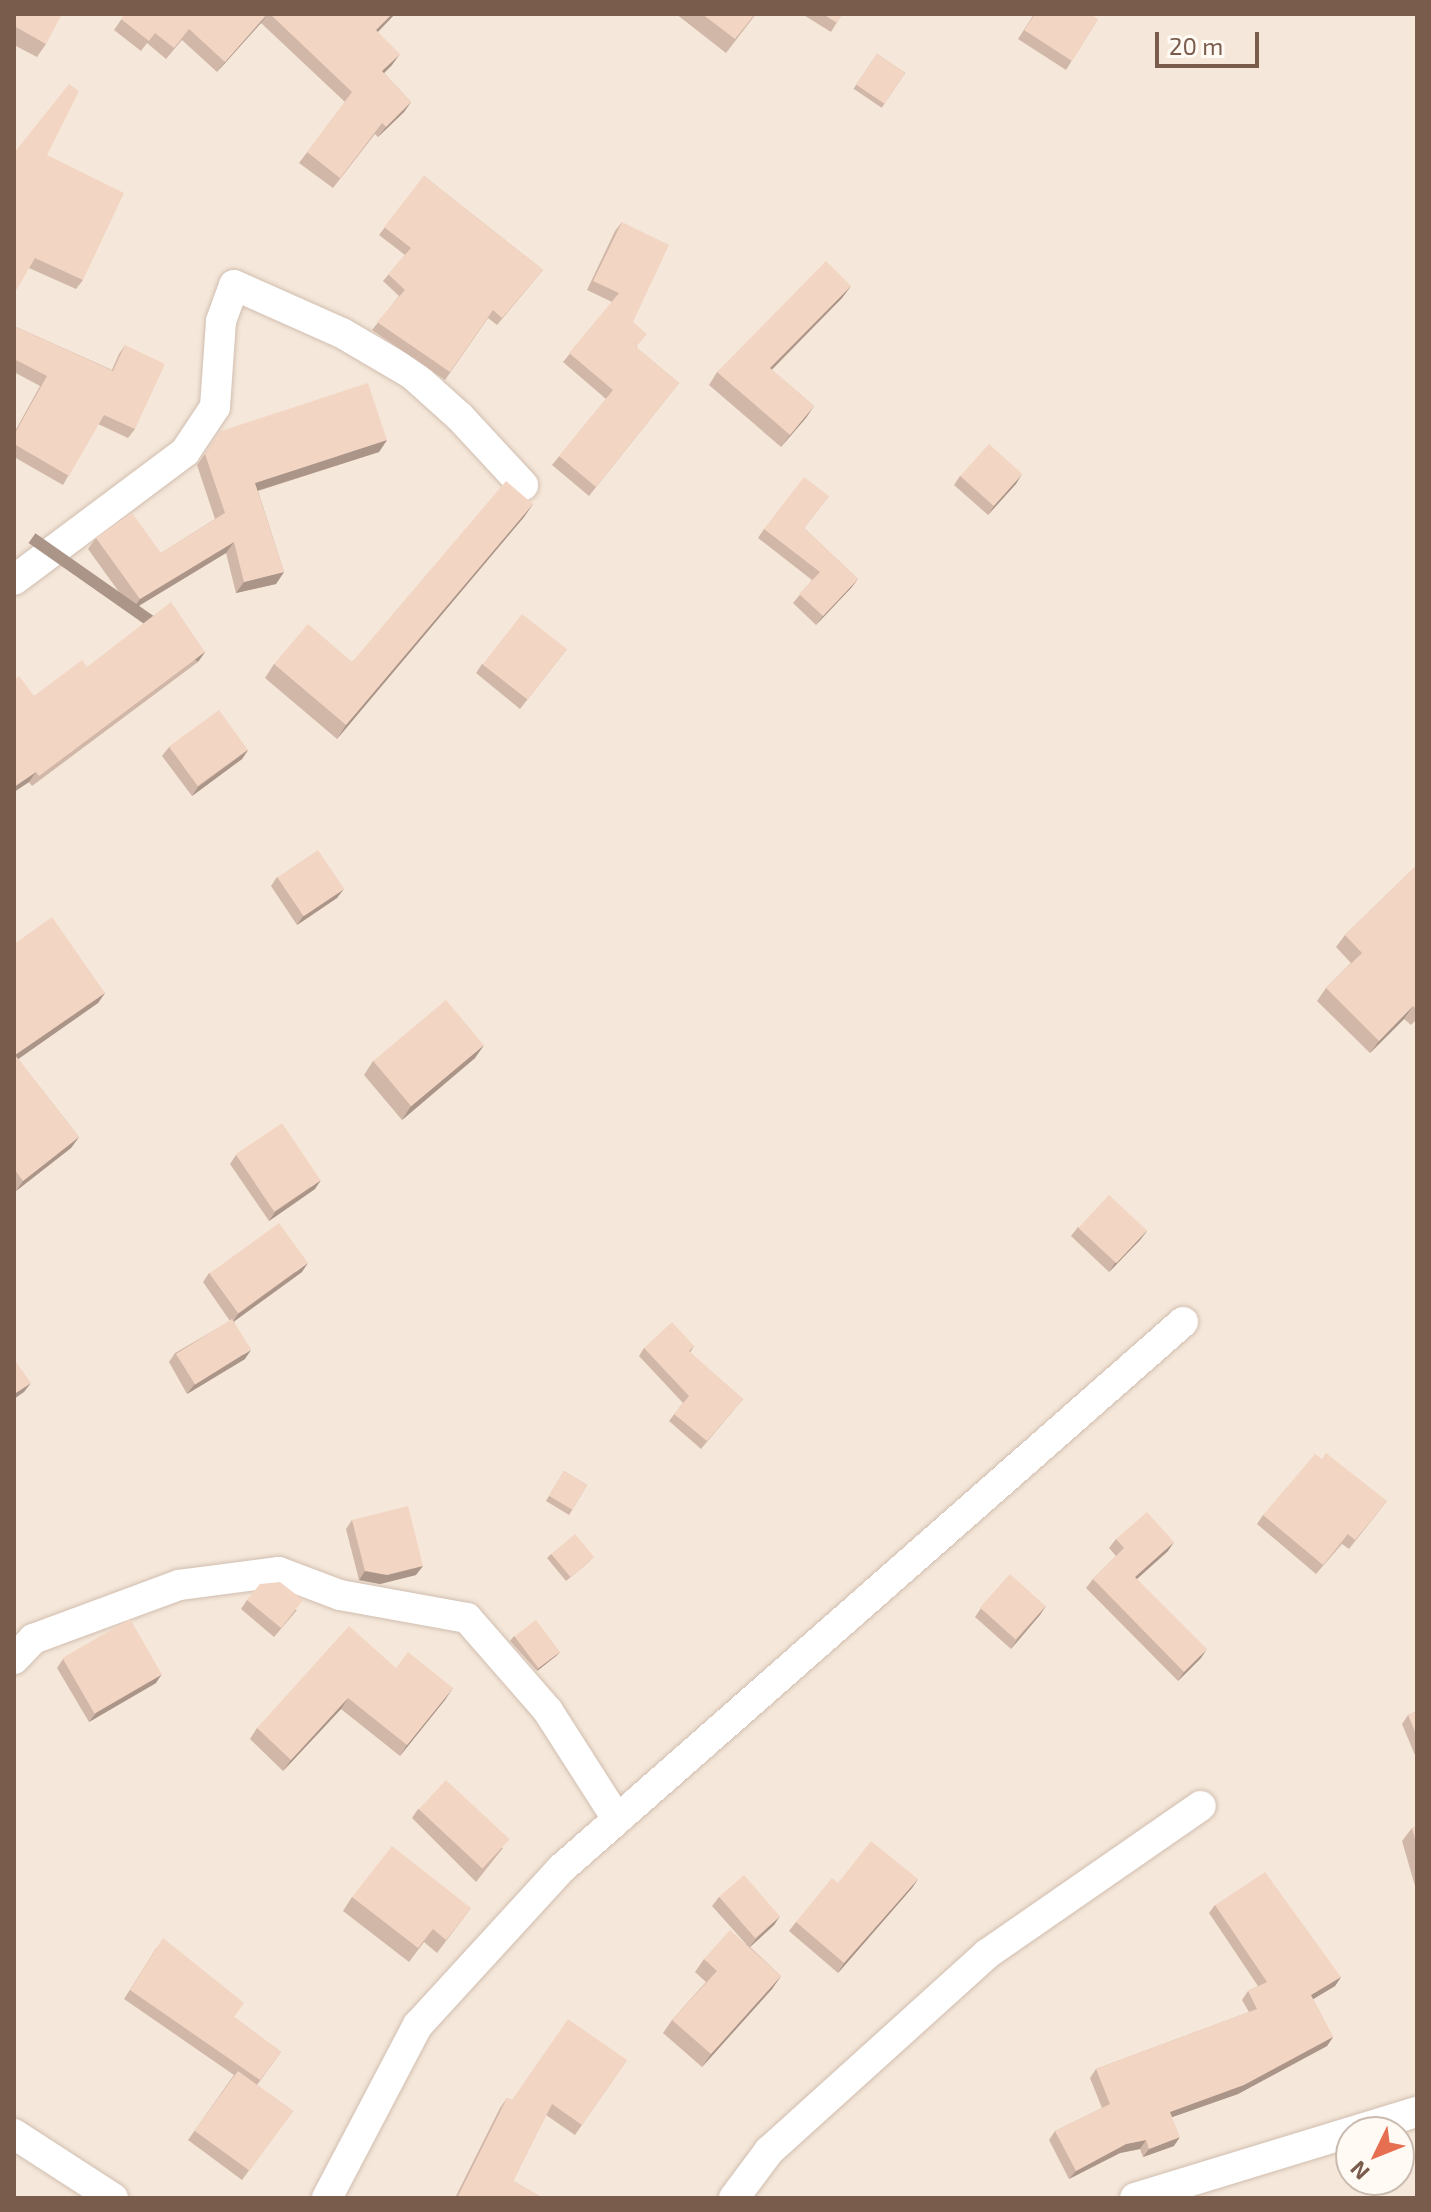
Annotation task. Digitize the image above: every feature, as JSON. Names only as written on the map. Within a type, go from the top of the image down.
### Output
[{"type":"street","points":[[14,580],[185,452],[215,407],[221,321],[234,285],[342,333],[412,374],[460,417],[523,485]]},
{"type":"street","points":[[327,2198],[418,2025],[562,1868],[1183,1322]]},
{"type":"street","points":[[14,1659],[33,1639],[179,1585],[279,1572],[340,1595],[467,1618],[548,1711],[617,1819]]},
{"type":"street","points":[[734,2198],[769,2151],[987,1954],[1201,1806]]},
{"type":"street","points":[[1135,2198],[1417,2112]]},
{"type":"street","points":[[14,2134],[113,2198]]},
{"type":"shaded area","points":[[14,14],[1417,14],[1417,2198],[14,2198]]},
{"type":"building","points":[[14,14],[62,14],[46,44],[14,26]]},
{"type":"building","points":[[125,14],[267,14],[225,62],[189,29],[174,48],[155,33],[149,41],[121,19]]},
{"type":"building","points":[[270,14],[392,14],[376,30],[400,54],[382,71],[411,102],[386,127],[382,123],[340,178],[307,152],[352,92]]},
{"type":"building","points":[[702,14],[755,14],[735,39]]},
{"type":"building","points":[[823,14],[842,14],[837,23]]},
{"type":"building","points":[[1035,14],[1090,14],[1098,19],[1072,61],[1024,30]]},
{"type":"building","points":[[877,54],[905,73],[884,104],[856,85]]},
{"type":"building","points":[[69,84],[79,91],[47,155],[124,193],[83,280],[35,258],[14,294],[14,153]]},
{"type":"building","points":[[424,176],[543,270],[502,318],[493,310],[450,372],[377,322],[405,290],[388,274],[411,248],[384,227]]},
{"type":"building","points":[[622,222],[669,245],[633,322],[647,334],[636,347],[679,383],[596,487],[559,456],[613,390],[569,353],[619,293],[593,281]]},
{"type":"building","points":[[826,261],[851,286],[770,368],[814,406],[790,435],[717,372]]},
{"type":"building","points":[[14,326],[113,371],[125,345],[165,364],[135,429],[104,415],[69,476],[14,444],[14,435],[47,376],[14,359]]},
{"type":"building","points":[[368,383],[387,440],[255,483],[284,572],[244,582],[234,542],[140,599],[96,538],[132,513],[161,553],[225,513],[205,454],[221,431]]},
{"type":"building","points":[[989,444],[1022,474],[994,506],[960,476]]},
{"type":"building","points":[[804,477],[829,496],[804,528],[858,579],[823,616],[799,594],[820,572],[764,529]]},
{"type":"building","points":[[506,481],[533,504],[346,725],[274,664],[308,624],[352,662]]},
{"type":"building","points":[[171,602],[205,652],[39,776],[36,772],[14,787],[14,680],[19,676],[34,696],[82,660],[87,667]]},
{"type":"building","points":[[522,614],[567,649],[528,700],[483,664]]},
{"type":"building","points":[[219,710],[248,750],[198,786],[169,746]]},
{"type":"building","points":[[318,850],[344,889],[304,916],[277,877]]},
{"type":"building","points":[[1417,865],[1417,1010],[1413,1006],[1379,1041],[1326,988],[1362,953],[1345,935]]},
{"type":"building","points":[[52,917],[105,993],[15,1055],[79,1137],[23,1181],[14,1169],[14,944]]},
{"type":"building","points":[[446,1000],[484,1045],[411,1106],[373,1061]]},
{"type":"building","points":[[282,1123],[321,1180],[274,1212],[236,1154]]},
{"type":"building","points":[[1109,1195],[1147,1230],[1116,1263],[1078,1228]]},
{"type":"building","points":[[279,1223],[308,1263],[238,1313],[209,1274]]},
{"type":"building","points":[[232,1319],[251,1350],[195,1385],[176,1354]]},
{"type":"building","points":[[672,1322],[694,1346],[689,1351],[743,1399],[707,1441],[674,1414],[689,1396],[644,1348]]},
{"type":"building","points":[[14,1359],[31,1383],[14,1394]]},
{"type":"building","points":[[1326,1453],[1387,1501],[1355,1540],[1348,1534],[1323,1565],[1263,1515],[1315,1454],[1322,1459]]},
{"type":"building","points":[[564,1471],[587,1485],[572,1510],[549,1496]]},
{"type":"building","points":[[408,1506],[423,1566],[387,1575],[365,1571],[352,1520]]},
{"type":"building","points":[[1147,1512],[1174,1542],[1135,1577],[1207,1649],[1184,1672],[1093,1579],[1124,1548],[1116,1539]]},
{"type":"building","points":[[575,1534],[594,1557],[571,1577],[551,1554]]},
{"type":"building","points":[[1010,1574],[1046,1606],[1016,1640],[980,1607]]},
{"type":"building","points":[[280,1582],[303,1600],[281,1628],[247,1600],[260,1584]]},
{"type":"building","points":[[130,1619],[162,1674],[94,1713],[62,1658]]},
{"type":"building","points":[[536,1620],[560,1652],[539,1668],[514,1636]]},
{"type":"building","points":[[349,1626],[396,1668],[408,1652],[453,1688],[407,1745],[348,1698],[291,1760],[257,1728]]},
{"type":"building","points":[[1417,1711],[1417,1736],[1408,1715]]},
{"type":"building","points":[[446,1780],[510,1839],[482,1869],[419,1809]]},
{"type":"building","points":[[1417,1826],[1417,1846],[1412,1828]]},
{"type":"building","points":[[871,1841],[918,1879],[844,1963],[796,1922],[832,1878],[838,1883]]},
{"type":"building","points":[[392,1846],[471,1908],[446,1940],[433,1929],[418,1948],[352,1897]]},
{"type":"building","points":[[1265,1872],[1341,1977],[1311,1995],[1333,2037],[1244,2085],[1170,2112],[1180,2137],[1149,2149],[1146,2140],[1126,2144],[1076,2171],[1055,2131],[1110,2104],[1096,2069],[1257,2009],[1248,1991],[1267,1982],[1215,1905]]},
{"type":"building","points":[[744,1875],[780,1917],[755,1938],[719,1897]]},
{"type":"building","points":[[730,1930],[781,1976],[711,2054],[672,2020],[717,1971],[704,1959]]},
{"type":"building","points":[[163,1938],[244,2003],[234,2017],[281,2052],[260,2080],[130,1990]]},
{"type":"building","points":[[568,2019],[627,2060],[582,2125],[552,2104],[513,2181],[543,2198],[457,2198],[507,2098],[512,2100]]},
{"type":"building","points":[[238,2071],[293,2111],[250,2171],[195,2131]]}]
